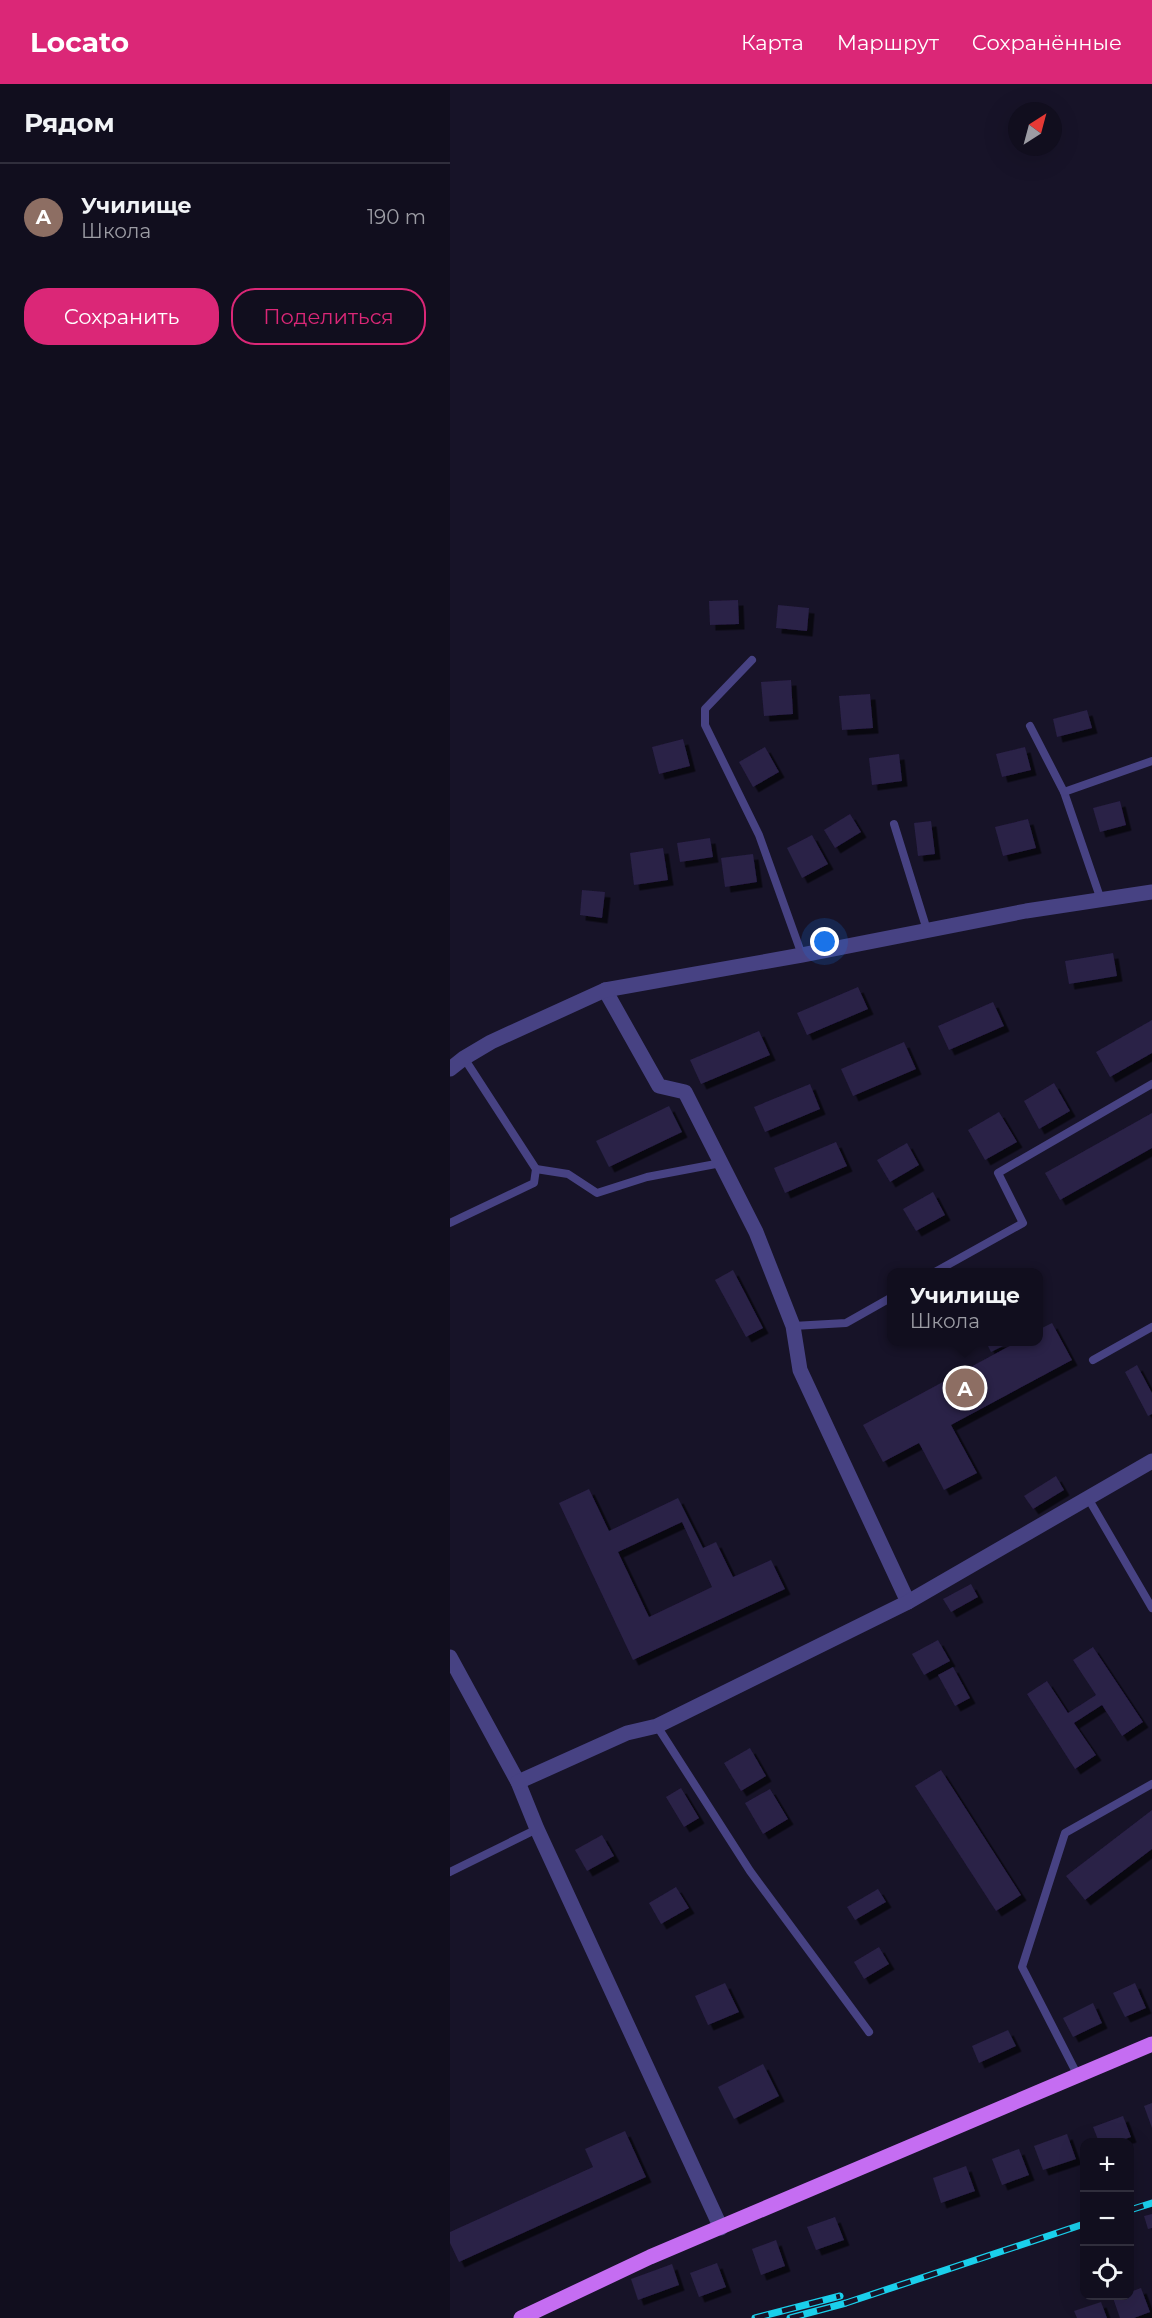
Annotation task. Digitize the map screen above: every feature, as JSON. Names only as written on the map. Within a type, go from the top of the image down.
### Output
[{"type":"main road","points":[[521,2318],[650,2257],[1152,2044]]},
{"type":"street","points":[[450,1069],[491,1042],[605,990],[802,956],[1026,911],[1152,892]]},
{"type":"street","points":[[605,990],[659,1086],[685,1092],[756,1232],[793,1326],[800,1370],[908,1602]]},
{"type":"street","points":[[518,1782],[627,1733],[657,1726],[908,1602],[1152,1461]]},
{"type":"street","points":[[452,1665],[518,1782],[537,1829],[721,2228]]},
{"type":"lane","points":[[752,660],[705,710],[705,725],[759,835],[802,956]]},
{"type":"lane","points":[[1030,726],[1064,792],[1101,900]]},
{"type":"lane","points":[[1064,792],[1152,761]]},
{"type":"lane","points":[[894,824],[927,930]]},
{"type":"lane","points":[[450,1223],[534,1183],[536,1169],[464,1058]]},
{"type":"lane","points":[[942,1268],[1023,1223],[998,1173],[1152,1084]]},
{"type":"lane","points":[[536,1169],[568,1174],[597,1193],[647,1177],[721,1163]]},
{"type":"lane","points":[[793,1326],[846,1323],[887,1299]]},
{"type":"lane","points":[[1093,1360],[1152,1327]]},
{"type":"lane","points":[[1088,1498],[1152,1608]]},
{"type":"lane","points":[[657,1726],[750,1871],[869,2032]]},
{"type":"lane","points":[[1078,2076],[1022,1967],[1065,1833],[1152,1784]]},
{"type":"lane","points":[[450,1872],[537,1829]]},
{"type":"building","points":[[738,600],[739,624],[710,625],[709,601]]},
{"type":"building","points":[[778,605],[809,608],[807,631],[776,628]]},
{"type":"building","points":[[791,680],[793,714],[764,716],[761,682]]},
{"type":"building","points":[[870,694],[873,728],[842,730],[839,696]]},
{"type":"building","points":[[1087,710],[1092,728],[1057,737],[1053,719]]},
{"type":"building","points":[[683,739],[690,766],[659,774],[652,747]]},
{"type":"building","points":[[765,747],[779,772],[753,787],[739,762]]},
{"type":"building","points":[[1025,747],[1031,770],[1002,777],[996,754]]},
{"type":"building","points":[[899,754],[902,781],[872,785],[869,758]]},
{"type":"building","points":[[1120,801],[1126,825],[1100,832],[1093,808]]},
{"type":"building","points":[[850,814],[861,832],[835,848],[824,830]]},
{"type":"building","points":[[1028,819],[1036,848],[1003,856],[995,827]]},
{"type":"building","points":[[931,821],[935,854],[918,856],[914,823]]},
{"type":"building","points":[[812,835],[828,864],[802,878],[787,848]]},
{"type":"building","points":[[710,838],[713,857],[680,862],[677,843]]},
{"type":"building","points":[[663,848],[668,880],[634,885],[630,853]]},
{"type":"building","points":[[753,854],[757,882],[725,887],[721,858]]},
{"type":"building","points":[[582,890],[605,892],[602,918],[580,915]]},
{"type":"building","points":[[1113,953],[1117,976],[1069,984],[1065,961]]},
{"type":"building","points":[[858,987],[868,1009],[807,1035],[797,1013]]},
{"type":"building","points":[[993,1002],[1004,1026],[949,1050],[938,1026]]},
{"type":"building","points":[[1152,1020],[1152,1053],[1110,1077],[1096,1052]]},
{"type":"building","points":[[759,1031],[770,1055],[701,1084],[690,1060]]},
{"type":"building","points":[[904,1042],[916,1069],[853,1096],[841,1069]]},
{"type":"building","points":[[1054,1083],[1070,1111],[1039,1129],[1024,1101]]},
{"type":"building","points":[[810,1084],[820,1109],[765,1132],[754,1107]]},
{"type":"building","points":[[669,1106],[682,1132],[609,1167],[596,1141]]},
{"type":"building","points":[[999,1112],[1017,1142],[985,1160],[968,1130]]},
{"type":"building","points":[[1152,1113],[1152,1148],[1060,1200],[1045,1173]]},
{"type":"building","points":[[836,1142],[847,1166],[785,1193],[774,1168]]},
{"type":"building","points":[[907,1143],[919,1165],[890,1182],[877,1160]]},
{"type":"building","points":[[933,1192],[945,1215],[916,1231],[903,1209]]},
{"type":"building","points":[[733,1270],[763,1328],[746,1337],[715,1280]]},
{"type":"building","points":[[1052,1323],[1072,1360],[951,1425],[977,1473],[944,1490],[919,1443],[883,1462],[863,1425],[1010,1346],[1043,1346],[1043,1328]]},
{"type":"building","points":[[988,1346],[1003,1346],[991,1352]]},
{"type":"building","points":[[1137,1365],[1152,1393],[1152,1414],[1148,1416],[1125,1372]]},
{"type":"building","points":[[1056,1476],[1064,1490],[1033,1509],[1024,1496]]},
{"type":"building","points":[[589,1489],[609,1531],[678,1498],[703,1548],[716,1542],[733,1577],[771,1560],[785,1589],[633,1660],[559,1503]],"holes":[[[682,1522],[712,1587],[649,1617],[618,1552]]]},
{"type":"building","points":[[971,1584],[978,1597],[951,1612],[943,1599]]},
{"type":"building","points":[[938,1640],[950,1661],[924,1675],[912,1654]]},
{"type":"building","points":[[1093,1647],[1143,1722],[1122,1736],[1102,1705],[1074,1723],[1096,1755],[1075,1769],[1027,1694],[1047,1681],[1068,1713],[1096,1695],[1073,1660]]},
{"type":"building","points":[[953,1667],[970,1698],[955,1706],[938,1675]]},
{"type":"building","points":[[750,1748],[766,1776],[741,1791],[724,1763]]},
{"type":"building","points":[[941,1770],[1021,1895],[996,1911],[915,1786]]},
{"type":"building","points":[[681,1788],[699,1818],[684,1827],[666,1797]]},
{"type":"building","points":[[770,1789],[788,1819],[763,1834],[745,1803]]},
{"type":"building","points":[[1152,1810],[1152,1849],[1085,1900],[1066,1876]]},
{"type":"building","points":[[602,1835],[614,1856],[587,1871],[575,1850]]},
{"type":"building","points":[[676,1887],[689,1908],[661,1924],[649,1903]]},
{"type":"building","points":[[878,1889],[886,1902],[855,1920],[847,1907]]},
{"type":"building","points":[[879,1947],[889,1964],[864,1979],[854,1962]]},
{"type":"building","points":[[725,1983],[739,2012],[708,2025],[695,1996]]},
{"type":"building","points":[[1135,1983],[1146,2008],[1125,2017],[1113,1993]]},
{"type":"building","points":[[1093,2003],[1102,2023],[1073,2037],[1063,2018]]},
{"type":"building","points":[[1008,2030],[1016,2046],[979,2063],[972,2046]]},
{"type":"building","points":[[763,2064],[779,2096],[734,2119],[718,2087]]},
{"type":"building","points":[[1152,2103],[1152,2128],[1144,2106]]},
{"type":"building","points":[[1123,2116],[1131,2137],[1097,2138],[1093,2127]]},
{"type":"building","points":[[625,2131],[646,2177],[459,2262],[450,2243],[450,2232],[593,2167],[585,2149]]},
{"type":"building","points":[[1067,2134],[1076,2159],[1043,2170],[1034,2146]]},
{"type":"building","points":[[1019,2149],[1029,2175],[1002,2185],[992,2159]]},
{"type":"building","points":[[966,2166],[975,2191],[941,2203],[933,2178]]},
{"type":"building","points":[[1152,2214],[1152,2228],[1148,2229],[1144,2216]]},
{"type":"building","points":[[835,2217],[844,2240],[816,2250],[807,2227]]},
{"type":"building","points":[[776,2240],[785,2266],[761,2275],[752,2249]]},
{"type":"building","points":[[717,2263],[726,2287],[699,2297],[690,2273]]},
{"type":"building","points":[[672,2264],[679,2285],[638,2300],[631,2279]]},
{"type":"building","points":[[1141,2288],[1150,2312],[1134,2318],[1120,2318],[1114,2300],[1134,2300],[1134,2291]]},
{"type":"building","points":[[1101,2302],[1107,2318],[1077,2318],[1074,2311]]},
{"type":"railway","points":[[1134,2209],[1152,2203]]},
{"type":"railway","points":[[790,2318],[846,2303],[1080,2225]]},
{"type":"railway","points":[[755,2318],[840,2296]]},
{"type":"place","name":"Училище","points":[[965,1388]]}]
